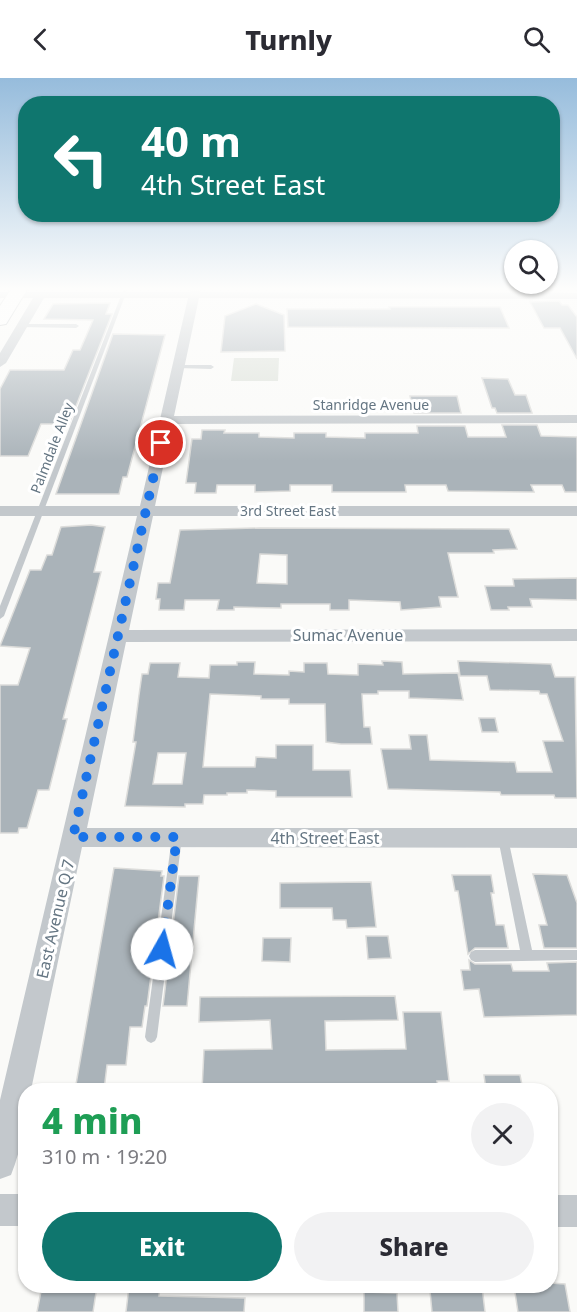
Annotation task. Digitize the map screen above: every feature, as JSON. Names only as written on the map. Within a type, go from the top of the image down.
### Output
[{"type":"street","points":[[0,363],[10,346]]},
{"type":"street","name":"East Avenue Q 7","points":[[18,1083],[183,346]]},
{"type":"street","name":"Stanridge Avenue","points":[[166,420],[577,419]]},
{"type":"street","name":"3rd Street East","points":[[0,511],[577,510]]},
{"type":"street","name":"Sumac Avenue","points":[[118,636],[577,635]]},
{"type":"street","name":"4th Street East","points":[[73,837],[577,838]]},
{"type":"street","name":"East Avenue Q 7","points":[[0,1164],[18,1083]]},
{"type":"street","points":[[0,1210],[18,1210]]},
{"type":"street","points":[[558,1211],[577,1211]]},
{"type":"lane","name":"Palmdale Alley","points":[[0,616],[103,346]]},
{"type":"lane","points":[[178,366],[211,367]]},
{"type":"lane","points":[[151,1037],[177,837]]},
{"type":"lane","points":[[503,838],[527,954]]},
{"type":"lane","points":[[475,956],[577,955]]},
{"type":"shaded area","points":[[234,358],[279,358],[278,381],[231,381]]},
{"type":"building","points":[[82,346],[100,346],[69,424],[41,424],[28,456],[0,456],[0,389],[10,370],[64,370],[73,350],[80,350]]},
{"type":"building","points":[[109,346],[162,346],[127,477],[123,477],[119,494],[56,494]]},
{"type":"building","points":[[222,346],[285,346],[285,351],[221,352]]},
{"type":"building","points":[[570,346],[577,346],[577,359]]},
{"type":"building","points":[[482,378],[508,379],[515,395],[526,395],[532,413],[497,413],[495,408],[492,408]]},
{"type":"building","points":[[410,396],[457,396],[461,413],[414,413]]},
{"type":"building","points":[[502,425],[537,425],[541,436],[577,437],[577,492],[565,492],[562,485],[531,485],[534,492],[448,491],[446,485],[405,485],[406,492],[332,492],[332,485],[290,485],[290,491],[255,492],[255,485],[217,485],[216,493],[195,493],[196,483],[186,483],[192,439],[201,439],[202,430],[225,430],[224,433],[259,433],[259,437],[294,438],[294,433],[326,433],[326,437],[365,438],[365,433],[418,433],[417,426],[465,426],[468,437],[506,437]]},
{"type":"building","points":[[91,525],[105,527],[94,572],[101,572],[63,719],[67,719],[49,790],[38,790],[27,828],[19,828],[18,833],[0,833],[0,685],[18,685],[30,648],[0,646],[30,570],[41,570],[47,555],[52,555],[61,527]]},
{"type":"building","points":[[509,529],[517,549],[493,550],[494,553],[448,553],[458,597],[439,597],[441,607],[401,610],[400,602],[349,600],[349,610],[330,610],[330,604],[281,604],[281,608],[234,607],[234,610],[217,610],[219,600],[185,600],[184,610],[159,610],[160,599],[156,599],[158,583],[170,583],[180,530]],"holes":[[[260,554],[287,555],[287,584],[257,583]]]},
{"type":"building","points":[[577,578],[577,600],[530,599],[532,607],[508,607],[509,610],[491,610],[485,586],[514,586],[513,579]]},
{"type":"building","points":[[382,661],[402,662],[403,674],[458,673],[463,700],[409,698],[409,691],[378,691],[378,694],[362,694],[364,727],[370,727],[372,744],[341,744],[326,742],[325,704],[289,704],[289,699],[210,694],[203,767],[255,767],[256,757],[276,758],[276,745],[313,745],[313,770],[350,770],[352,797],[276,797],[276,791],[247,790],[247,793],[204,795],[203,804],[185,804],[185,807],[125,806],[136,742],[133,742],[142,674],[148,674],[150,663],[180,663],[178,677],[209,678],[210,665],[237,665],[237,662],[255,662],[254,674],[289,675],[289,671],[304,672],[304,663],[327,663],[328,674],[358,675],[358,664],[383,665]],"holes":[[[158,753],[186,753],[182,784],[153,784]]]},
{"type":"building","points":[[458,661],[551,664],[555,677],[575,677],[577,798],[555,798],[554,795],[501,795],[500,792],[388,789],[381,749],[411,749],[409,735],[427,735],[430,760],[515,762],[517,772],[552,772],[543,741],[563,741],[547,694],[540,694],[539,691],[490,690],[487,676],[460,676]]},
{"type":"building","points":[[479,718],[495,718],[498,732],[482,732]]},
{"type":"building","points":[[114,868],[162,871],[161,876],[164,876],[147,1006],[145,1006],[142,1027],[130,1027],[126,1065],[107,1065],[105,1083],[76,1083]]},
{"type":"building","points":[[533,874],[567,875],[577,903],[577,948],[544,948],[539,925],[547,925]]},
{"type":"building","points":[[452,875],[491,875],[496,925],[504,925],[508,948],[475,948],[468,954],[458,891],[455,891]]},
{"type":"building","points":[[179,876],[199,876],[187,1006],[163,1006]]},
{"type":"building","points":[[371,882],[376,927],[347,928],[346,920],[333,920],[332,908],[280,908],[280,883]]},
{"type":"building","points":[[366,936],[388,936],[391,958],[368,959]]},
{"type":"building","points":[[263,938],[291,938],[290,962],[262,961]]},
{"type":"building","points":[[469,960],[475,964],[511,964],[513,971],[549,971],[547,963],[577,962],[577,1015],[484,1017],[479,989],[464,990],[461,970],[470,970]]},
{"type":"building","points":[[395,996],[398,1020],[325,1021],[326,1050],[406,1049],[403,1012],[441,1012],[449,1081],[437,1081],[437,1083],[202,1083],[204,1050],[272,1049],[270,1020],[199,1022],[200,997]]},
{"type":"building","points":[[484,1075],[520,1075],[522,1083],[485,1083]]},
{"type":"building","points":[[558,1284],[565,1284],[570,1312],[518,1312],[515,1293],[558,1293]]},
{"type":"building","points":[[41,1293],[96,1293],[93,1312],[37,1312]]},
{"type":"building","points":[[128,1293],[245,1298],[244,1312],[126,1312]]},
{"type":"building","points":[[364,1293],[397,1293],[398,1312],[364,1312]]},
{"type":"building","points":[[430,1293],[483,1293],[485,1312],[432,1312]]},
{"type":"route","points":[[161,443],[73,837],[177,837],[162,949]]}]
